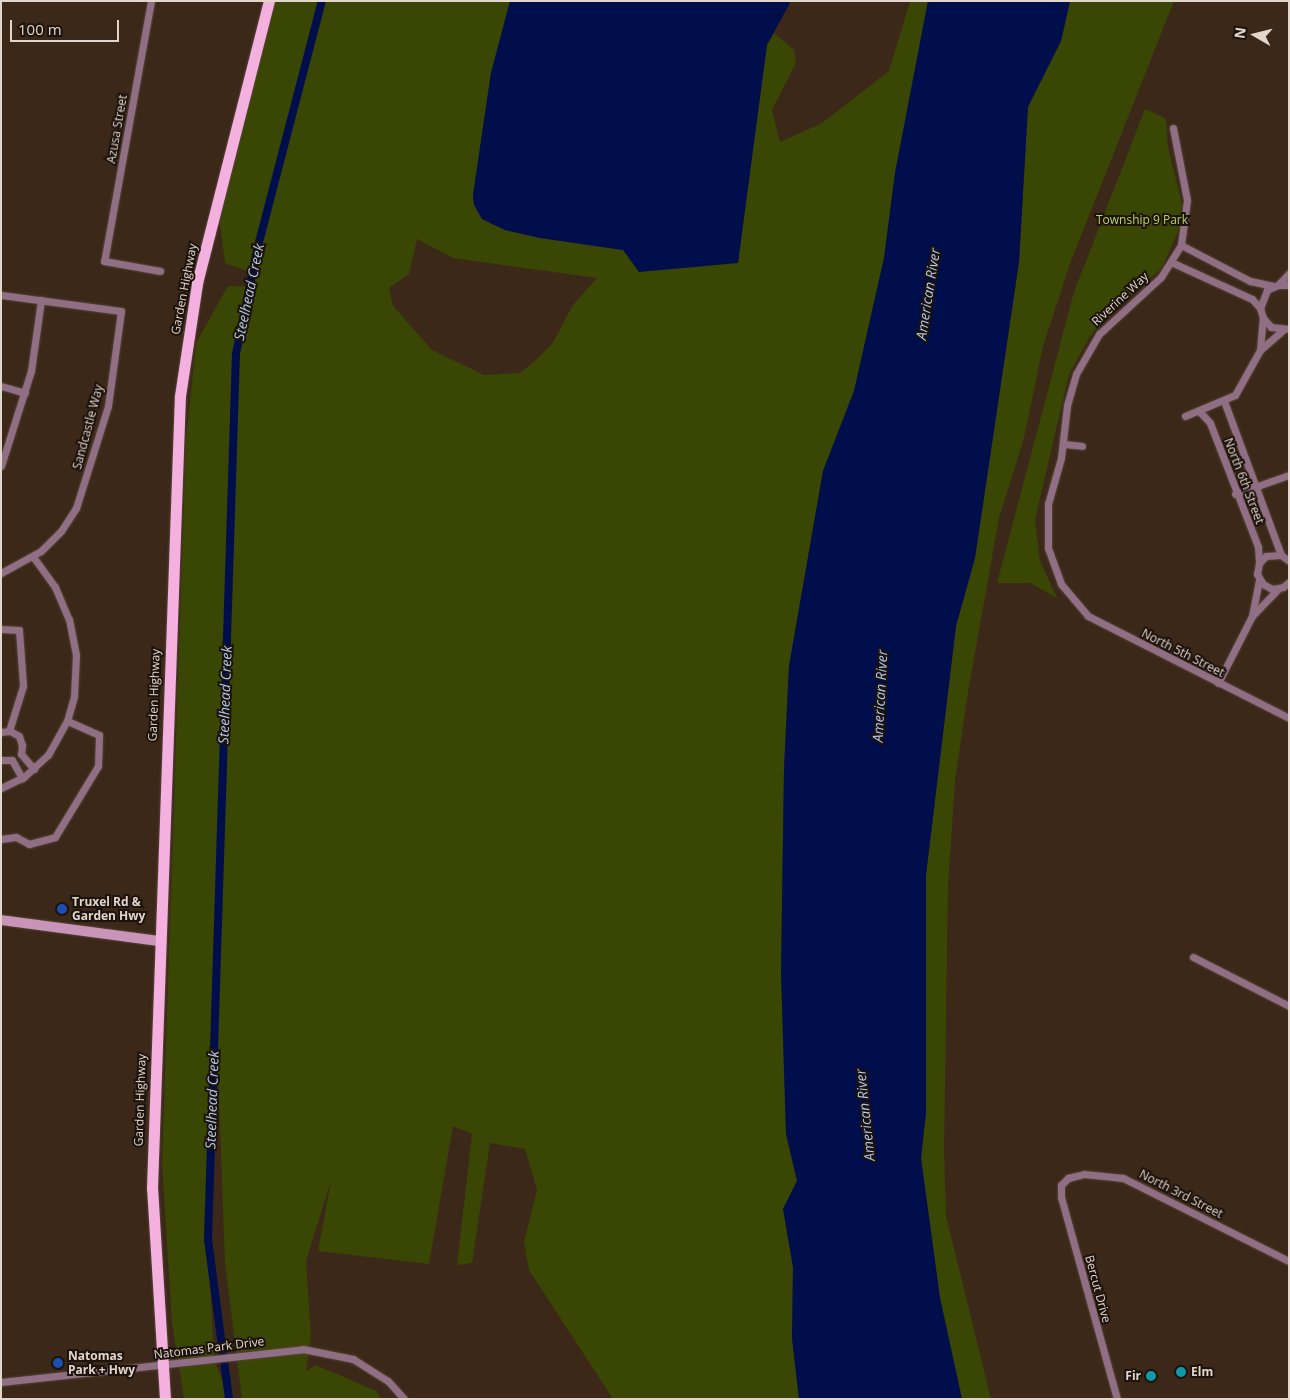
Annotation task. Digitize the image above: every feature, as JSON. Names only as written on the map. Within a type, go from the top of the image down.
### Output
[{"type":"main road","name":"Garden Highway","points":[[165,1399],[152,1226],[158,941],[177,446],[184,360],[197,283],[269,1]]},
{"type":"main road","points":[[1,920],[158,941]]},
{"type":"street","name":"Azusa Street","points":[[151,1],[104,261],[160,271]]},
{"type":"street","name":"Riverine Way","points":[[1072,600],[1057,576],[1046,538],[1048,504],[1064,444],[1070,393],[1088,349],[1107,324],[1161,277],[1181,246],[1187,200],[1173,128]]},
{"type":"street","points":[[1181,246],[1250,281],[1275,286],[1289,285]]},
{"type":"street","points":[[1171,262],[1252,299],[1260,308],[1263,318],[1260,350],[1244,382],[1235,394],[1185,416]]},
{"type":"street","points":[[1260,308],[1263,295],[1289,273]]},
{"type":"street","name":"Sandcastle Way","points":[[1,295],[121,311],[108,406],[81,496],[61,531],[33,557],[1,573]]},
{"type":"street","points":[[1,466],[25,393],[41,300]]},
{"type":"street","points":[[1263,318],[1271,327],[1286,329]]},
{"type":"street","points":[[1260,350],[1286,329]]},
{"type":"street","points":[[1,386],[25,393]]},
{"type":"street","name":"North 6th Street","points":[[1224,400],[1280,555]]},
{"type":"street","name":"North 6th Street","points":[[1199,411],[1210,422],[1235,494],[1258,547],[1259,580],[1252,616]]},
{"type":"street","points":[[1064,444],[1082,446]]},
{"type":"street","points":[[1235,494],[1289,475]]},
{"type":"street","points":[[1259,564],[1266,556],[1280,555],[1289,561]]},
{"type":"street","points":[[1,788],[22,778],[34,768],[55,744],[67,721],[76,685],[73,638],[58,593],[33,557]]},
{"type":"street","points":[[1259,580],[1267,587],[1278,589]]},
{"type":"street","points":[[1218,683],[1252,616],[1278,589],[1289,582]]},
{"type":"street","name":"North 5th Street","points":[[1072,600],[1097,622],[1289,718]]},
{"type":"street","points":[[1,628],[19,630],[23,686],[9,731]]},
{"type":"street","points":[[1,839],[16,836],[29,844],[55,837],[98,766],[100,735],[67,721]]},
{"type":"street","points":[[1,732],[9,731],[19,736],[22,745],[20,754],[34,768]]},
{"type":"street","points":[[1,760],[12,760],[22,778]]},
{"type":"street","points":[[1193,957],[1289,1006]]},
{"type":"street","name":"North 3rd Street","points":[[1062,1185],[1072,1175],[1123,1178],[1289,1261]]},
{"type":"street","name":"Bercut Drive","points":[[1062,1185],[1061,1197],[1117,1399]]},
{"type":"street","name":"Natomas Park Drive","points":[[1,1382],[189,1363],[271,1351],[320,1350],[353,1359],[388,1381],[404,1399]]},
{"type":"green space","points":[[269,1],[510,1],[491,73],[473,195],[490,224],[540,238],[623,250],[630,257],[738,263],[767,45],[774,33],[794,50],[796,63],[772,110],[780,142],[822,123],[889,71],[910,1],[928,1],[895,173],[884,258],[854,391],[823,471],[789,666],[784,769],[781,972],[786,1134],[797,1181],[783,1209],[793,1267],[792,1338],[799,1399],[613,1399],[529,1270],[524,1242],[537,1190],[525,1149],[490,1143],[472,1263],[457,1265],[472,1134],[453,1126],[429,1264],[318,1251],[331,1181],[306,1261],[311,1337],[306,1371],[316,1365],[376,1391],[381,1399],[242,1399],[225,1264],[214,958],[208,1239],[214,1360],[230,1399],[184,1399],[172,1323],[162,1163],[186,440],[196,343],[228,286],[258,287],[252,273],[225,263],[217,201]],"holes":[[[417,239],[453,258],[597,278],[573,305],[552,344],[537,359],[520,373],[484,375],[432,350],[393,306],[389,288],[409,274]]]},
{"type":"green space","points":[[1070,1],[1174,1],[1071,261],[1043,346],[1024,438],[999,518],[968,692],[955,781],[948,886],[944,1152],[946,1216],[991,1399],[962,1399],[940,1298],[921,1158],[926,1112],[926,875],[956,626],[975,558],[1019,262],[1028,106],[1061,41]]},
{"type":"green space","name":"Township 9 Park","points":[[1145,109],[1165,118],[1168,147],[1182,204],[1179,229],[1162,268],[1105,317],[1089,338],[1069,374],[1035,520],[1040,561],[1057,598],[1030,583],[997,583],[1074,292]]},
{"type":"water","points":[[510,1],[791,1],[767,45],[738,263],[639,272],[623,250],[540,238],[505,230],[482,219],[474,205],[473,195],[491,73]]},
{"type":"water","name":"American River","points":[[928,1],[1070,1],[1061,41],[1028,107],[1019,262],[975,558],[956,626],[926,875],[926,1112],[921,1158],[940,1298],[962,1399],[799,1399],[792,1338],[793,1267],[783,1209],[797,1181],[786,1134],[781,972],[784,769],[789,666],[823,471],[854,391],[884,258],[895,173]]},
{"type":"waterway","name":"Steelhead Creek","points":[[229,1399],[208,1239],[236,354],[257,250],[322,1]]},
{"type":"place","name":"Truxel Rd & Garden Hwy","points":[[62,909]]},
{"type":"place","name":"Natomas Park + Hwy","points":[[58,1363]]},
{"type":"place","name":"Elm","points":[[1181,1372]]},
{"type":"place","name":"Fir","points":[[1151,1376]]}]
